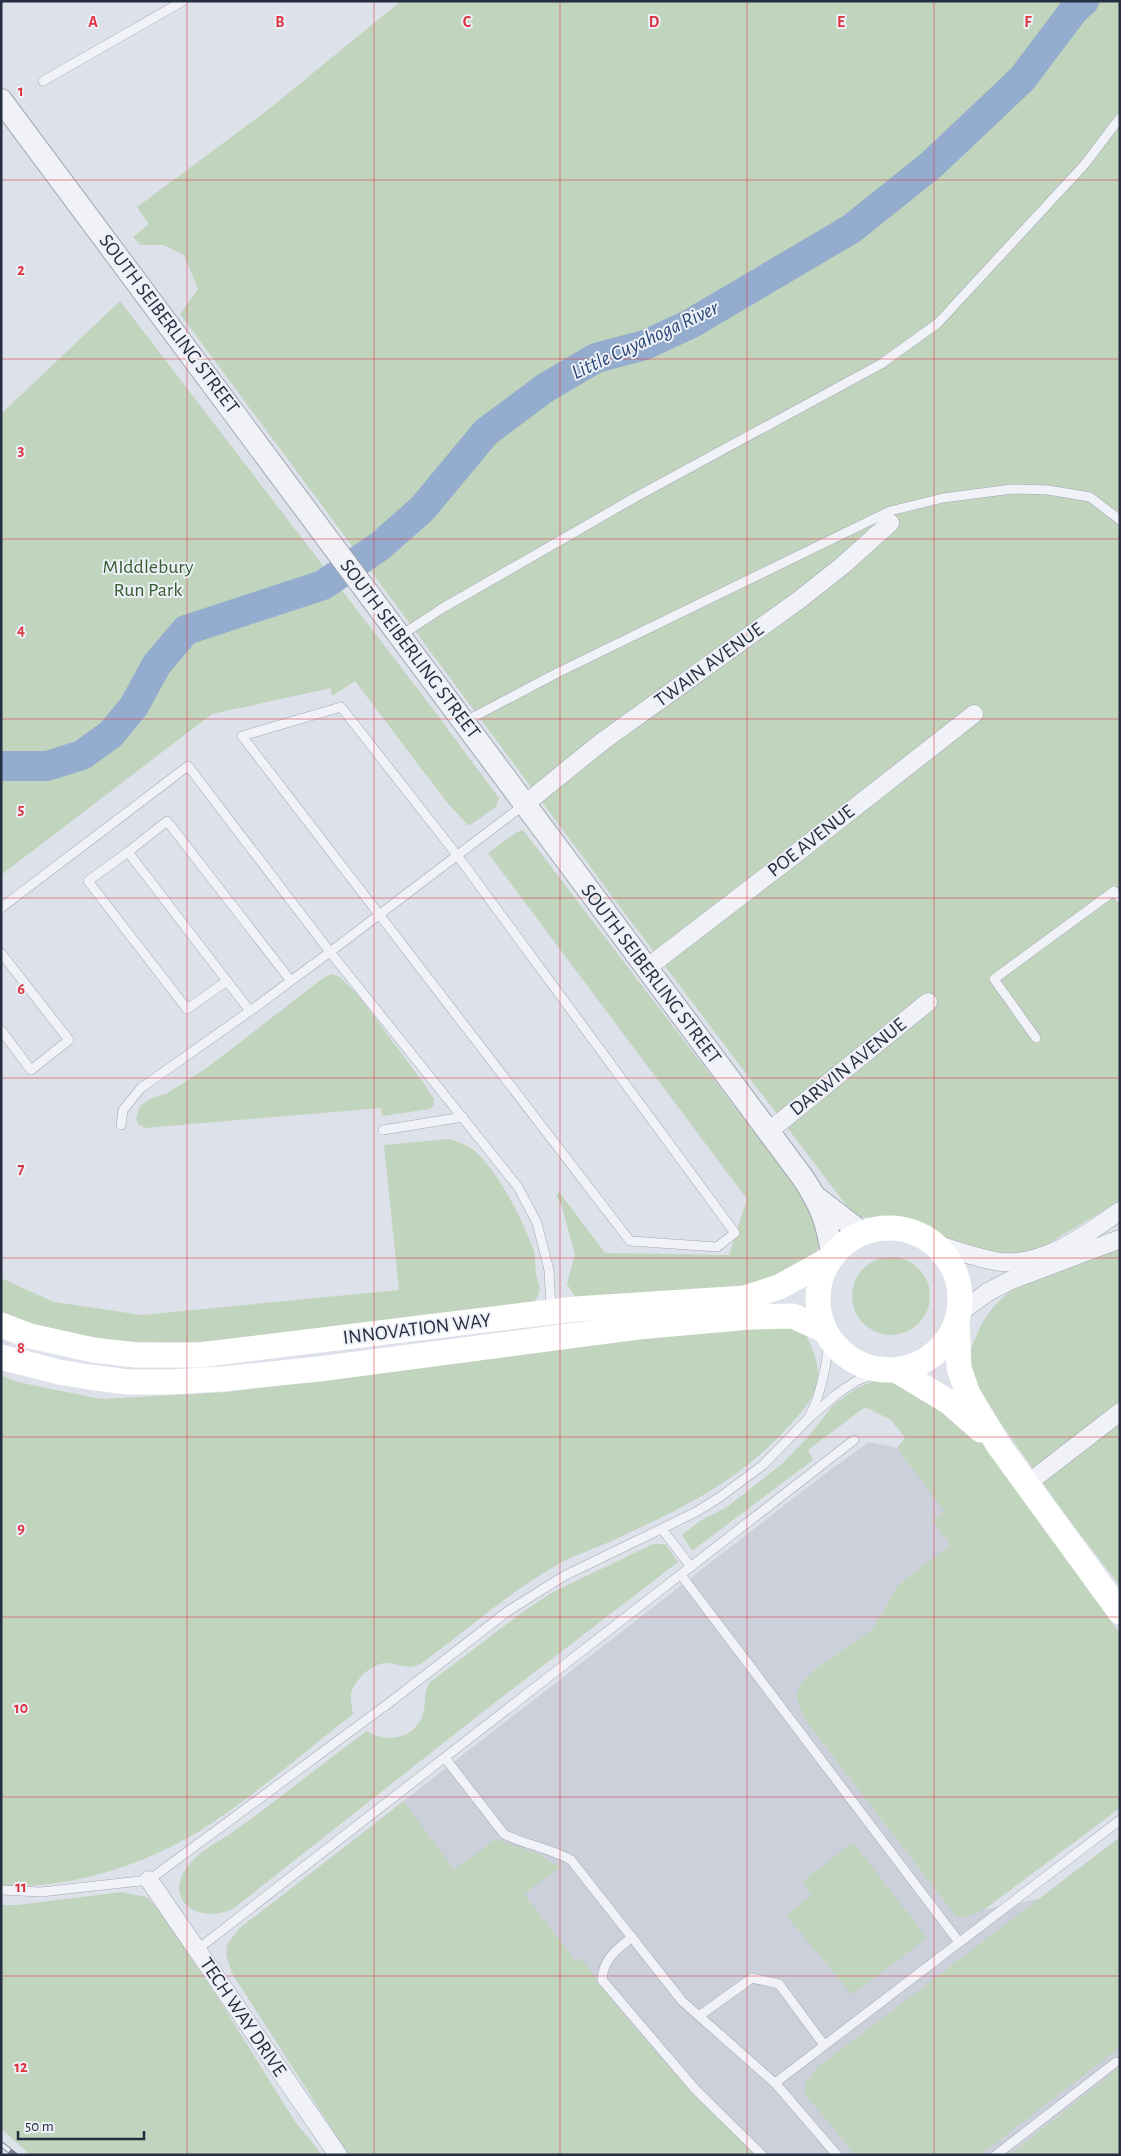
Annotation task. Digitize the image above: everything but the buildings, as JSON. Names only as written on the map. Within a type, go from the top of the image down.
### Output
[{"type":"main road","points":[[958,1316],[948,1337],[934,1353],[916,1364],[890,1370],[871,1368],[849,1358],[839,1350],[827,1334],[820,1319],[817,1295],[823,1271],[830,1258],[843,1244],[862,1233],[881,1228],[900,1228],[918,1234],[934,1244],[948,1259],[957,1278],[960,1298],[958,1358],[960,1374],[968,1394],[999,1446],[1120,1612]]},
{"type":"main road","name":"INNOVATION WAY","points":[[1,1325],[30,1336],[93,1350],[136,1355],[170,1356],[228,1352],[551,1312],[653,1302],[745,1298],[779,1287],[830,1258]]},
{"type":"main road","name":"INNOVATION WAY","points":[[1,1358],[88,1378],[128,1382],[170,1382],[222,1379],[319,1369],[638,1327],[750,1317],[793,1316],[827,1334]]},
{"type":"main road","points":[[890,1370],[949,1402],[999,1446]]},
{"type":"street","name":"SOUTH SEIBERLING STREET","points":[[1,100],[648,967],[818,1199],[862,1233]]},
{"type":"street","name":"TWAIN AVENUE","points":[[525,804],[603,741],[813,589],[890,523]]},
{"type":"street","name":"POE AVENUE","points":[[648,967],[789,860],[974,714]]},
{"type":"street","name":"DARWIN AVENUE","points":[[768,1132],[928,1002]]},
{"type":"street","name":"SOUTH SEIBERLING STREET","points":[[818,1199],[828,1226],[830,1258]]},
{"type":"street","points":[[934,1244],[996,1261],[1020,1261],[1052,1252],[1120,1211]]},
{"type":"street","points":[[958,1316],[988,1292],[1009,1281],[1104,1247],[1120,1239]]},
{"type":"street","points":[[1027,1484],[1120,1412]]},
{"type":"street","name":"TECH WAY DRIVE","points":[[150,1880],[338,2155]]},
{"type":"lane","points":[[43,81],[183,1]]},
{"type":"lane","points":[[400,636],[441,609],[634,498],[881,364],[938,322],[1085,164],[1120,118]]},
{"type":"lane","points":[[464,722],[557,673],[890,511],[943,498],[1012,489],[1048,490],[1090,497],[1120,520]]},
{"type":"lane","points":[[341,707],[457,855],[735,1233],[717,1247],[630,1241],[378,915],[242,736],[341,707]]},
{"type":"lane","points":[[1,908],[188,766],[330,952],[518,1187],[537,1223],[549,1270],[551,1312]]},
{"type":"lane","points":[[121,1125],[123,1110],[141,1088],[330,952],[525,804]]},
{"type":"lane","points":[[227,981],[187,1009],[88,880],[128,852],[167,821],[291,980]]},
{"type":"lane","points":[[128,852],[250,1011]]},
{"type":"lane","points":[[1036,1038],[994,979],[1114,891],[1120,898]]},
{"type":"lane","points":[[1,953],[69,1040],[31,1070],[1,1030]]},
{"type":"lane","points":[[383,1130],[463,1118]]},
{"type":"lane","points":[[808,1419],[822,1386],[828,1360],[827,1334]]},
{"type":"lane","points":[[1,1890],[41,1892],[150,1880],[389,1703],[508,1610],[564,1576],[696,1512],[734,1489],[763,1465],[808,1419],[850,1384],[890,1370]]},
{"type":"lane","points":[[198,1949],[854,1440]]},
{"type":"lane","points":[[662,1529],[691,1567]]},
{"type":"lane","points":[[681,1575],[959,1942]]},
{"type":"lane","points":[[445,1758],[504,1834],[559,1853],[571,1860],[682,2002],[775,2083],[837,2155]]},
{"type":"lane","points":[[775,2083],[1120,1820]]},
{"type":"lane","points":[[632,1937],[610,1956],[602,1972],[602,1980],[696,2089],[762,2155]]},
{"type":"lane","points":[[699,2016],[752,1978],[780,1984],[824,2045]]},
{"type":"lane","points":[[996,2155],[1116,2062]]},
{"type":"shaded area","points":[[869,1442],[897,1448],[945,1511],[950,1545],[898,1585],[872,1630],[815,1669],[796,1695],[805,1720],[955,1915],[1039,1899],[1120,2008],[1120,2067],[1009,2155],[349,2155],[232,1973],[226,1955],[227,1944],[240,1928],[826,1473]]},
{"type":"green space","points":[[401,1],[1120,1],[1120,1201],[1037,1250],[1005,1258],[979,1253],[940,1235],[921,1223],[861,1217],[849,1209],[623,911],[180,314],[198,289],[184,255],[163,245],[140,245],[133,237],[149,224],[137,207],[269,109]]},
{"type":"green space","name":"MIddlebury Run Park","points":[[120,301],[499,798],[496,807],[468,825],[449,805],[355,681],[332,696],[331,688],[212,714],[1,875],[1,414]]},
{"type":"green space","points":[[523,830],[812,1208],[822,1239],[817,1251],[806,1264],[752,1291],[576,1298],[567,1284],[575,1254],[561,1204],[556,1196],[559,1192],[605,1253],[729,1255],[747,1199],[488,853],[515,833]]},
{"type":"green space","points":[[331,974],[340,977],[358,995],[422,1081],[434,1099],[434,1105],[430,1109],[382,1116],[381,1108],[145,1128],[138,1124],[136,1119],[140,1106],[152,1098],[166,1094],[208,1067]]},
{"type":"green space","points":[[449,1139],[470,1147],[485,1161],[502,1185],[517,1212],[535,1254],[539,1295],[534,1302],[261,1338],[183,1343],[111,1341],[40,1329],[1,1317],[1,1278],[54,1302],[142,1315],[399,1290],[384,1145]]},
{"type":"green space","points":[[1120,1246],[1120,1586],[1063,1512],[984,1399],[973,1377],[969,1359],[978,1332],[988,1313],[1002,1298],[1019,1285],[1038,1275]]},
{"type":"green space","points":[[891,1257],[906,1260],[919,1268],[927,1281],[930,1296],[927,1311],[919,1324],[906,1332],[891,1335],[876,1332],[863,1324],[855,1311],[852,1296],[855,1281],[863,1268],[876,1260]]},
{"type":"green space","points":[[726,1324],[795,1328],[806,1334],[818,1368],[815,1389],[803,1410],[747,1466],[681,1508],[607,1543],[567,1559],[543,1573],[421,1664],[408,1667],[387,1663],[376,1665],[360,1678],[353,1689],[351,1699],[353,1714],[248,1797],[189,1837],[164,1850],[111,1871],[56,1883],[29,1886],[1,1886],[1,1375],[17,1382],[101,1399],[228,1392]]},
{"type":"green space","points":[[876,1380],[896,1380],[968,1421],[1070,1554],[1084,1584],[1120,1633],[1120,1808],[985,1909],[964,1918],[955,1915],[805,1720],[796,1695],[802,1683],[815,1669],[872,1630],[898,1585],[950,1545],[933,1520],[944,1511],[897,1448],[905,1438],[891,1420],[865,1407],[808,1450],[813,1460],[692,1551],[682,1535],[700,1521],[727,1507],[783,1463],[808,1437],[834,1404],[857,1388]]},
{"type":"green space","points":[[653,1544],[665,1544],[678,1562],[484,1711],[234,1908],[221,1913],[197,1912],[182,1899],[179,1889],[181,1878],[192,1861],[202,1852],[230,1834],[367,1731],[375,1735],[391,1738],[407,1734],[414,1729],[423,1714],[429,1683],[524,1611],[551,1593]]},
{"type":"green space","points":[[404,1801],[454,1870],[496,1839],[541,1855],[553,1864],[562,1866],[524,1894],[577,1963],[581,1957],[621,2011],[664,2061],[758,2155],[349,2155],[232,1973],[227,1949],[240,1928]]},
{"type":"green space","points":[[1120,1837],[1120,2047],[980,2155],[855,2155],[805,2094],[805,2083],[818,2067]]},
{"type":"green space","points":[[853,1842],[927,1938],[852,1995],[786,1915],[812,1895],[802,1882]]},
{"type":"green space","points":[[121,1892],[147,1897],[164,1917],[225,2009],[294,2120],[322,2155],[31,2155],[1,2129],[1,1905],[18,1905]]},
{"type":"green space","points":[[1120,2067],[1120,2155],[1009,2155]]},
{"type":"waterway","name":"Little Cuyahoga River","points":[[1,766],[47,766],[82,755],[111,734],[134,706],[157,664],[186,630],[323,585],[380,546],[422,509],[486,432],[545,388],[596,358],[645,345],[690,324],[851,229],[931,165],[1022,79],[1074,10],[1084,1]]},
{"type":"railway","points":[[1,2144],[15,2155]]}]
